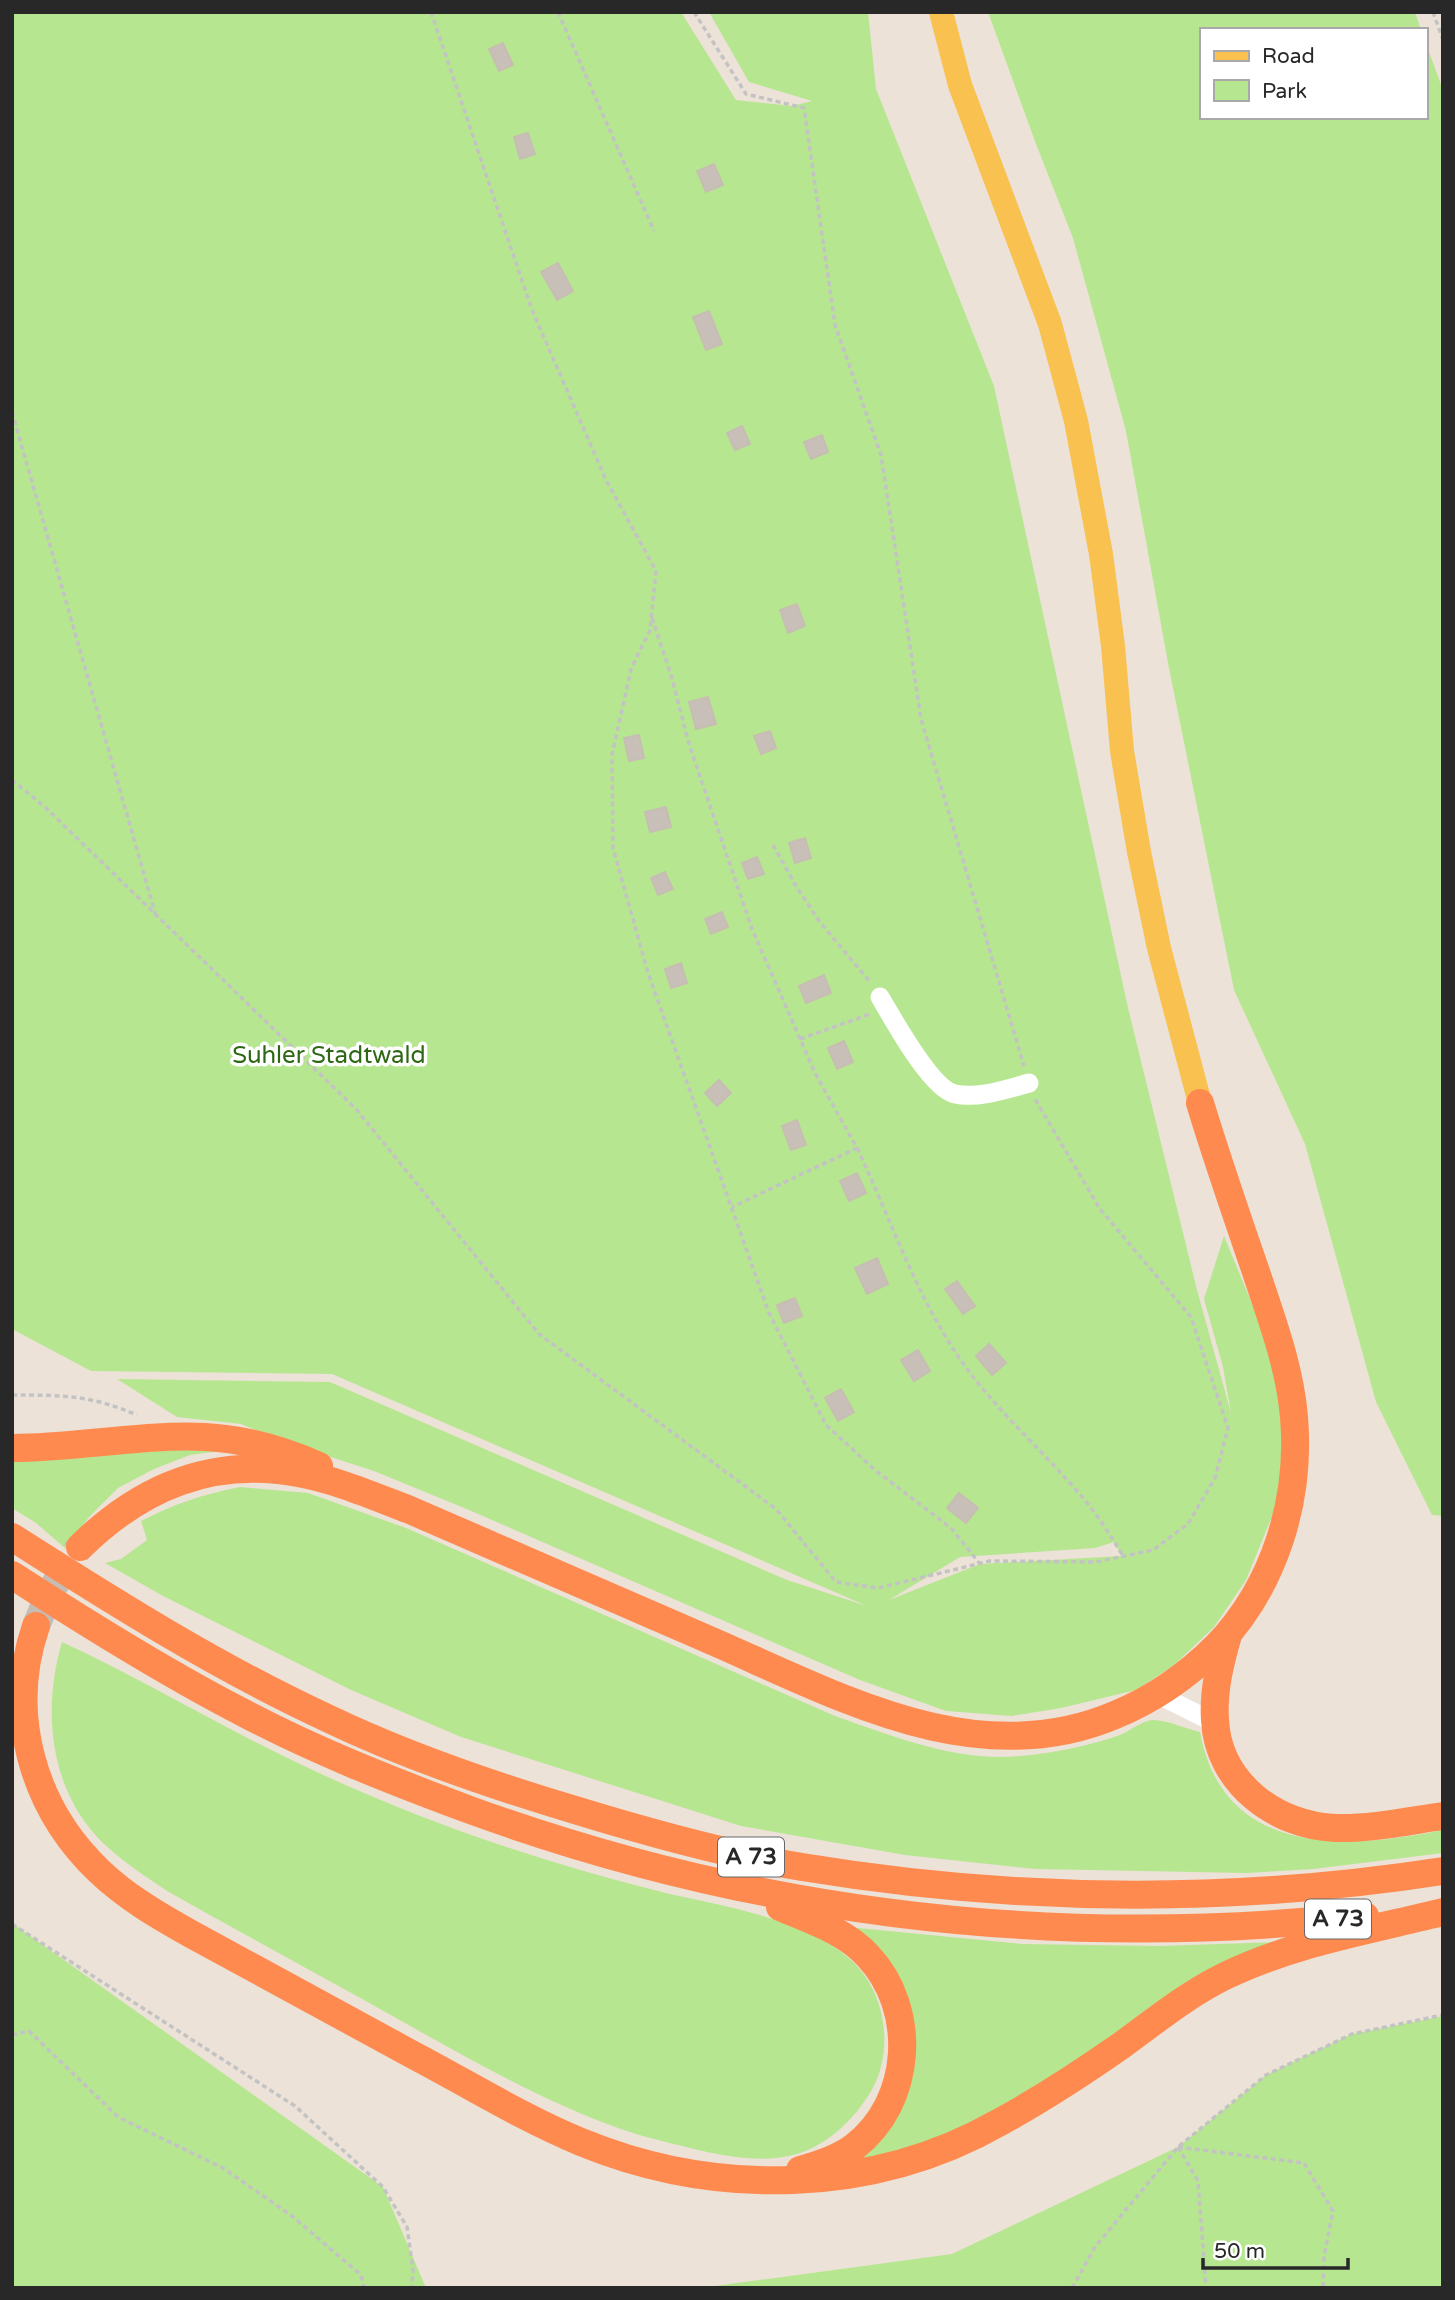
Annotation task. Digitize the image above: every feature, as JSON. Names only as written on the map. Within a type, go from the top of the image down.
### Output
[{"type":"highway","points":[[12,1448],[206,1437],[277,1449],[300,1457],[410,1510],[880,1711],[932,1727],[991,1737],[1053,1733],[1109,1718],[1157,1694],[1193,1668],[1229,1632],[1264,1579],[1280,1540],[1291,1493],[1295,1431],[1289,1384],[1278,1338],[1200,1103]]},
{"type":"highway","points":[[80,1547],[114,1517],[145,1496],[184,1479],[224,1471],[299,1473],[357,1490],[410,1510]]},
{"type":"highway","name":"A 73","points":[[23,1544],[232,1671],[329,1719],[436,1764],[540,1800],[729,1853],[889,1880],[1025,1893],[1166,1896],[1307,1888],[1443,1871]]},
{"type":"highway","name":"A 73","points":[[14,1576],[92,1626],[241,1712],[317,1749],[425,1794],[525,1830],[635,1863],[725,1885],[911,1916],[1029,1926],[1171,1929],[1232,1927],[1315,1921],[1443,1906]]},
{"type":"highway","points":[[36,1626],[26,1663],[23,1703],[33,1768],[46,1801],[69,1837],[98,1871],[124,1892],[202,1940],[563,2134],[616,2155],[667,2169],[715,2177],[800,2181],[841,2178],[912,2161],[999,2123],[1068,2082],[1224,1976],[1306,1946],[1443,1912]]},
{"type":"highway","points":[[1229,1632],[1217,1683],[1215,1723],[1220,1748],[1237,1779],[1265,1807],[1298,1822],[1334,1828],[1443,1816]]},
{"type":"highway","points":[[725,1885],[813,1921],[852,1941],[869,1956],[880,1972],[890,1988],[902,2020],[903,2055],[900,2073],[887,2108],[865,2138],[839,2157],[820,2165],[760,2180]]},
{"type":"main road","points":[[941,12],[960,85],[1050,324],[1076,421],[1101,554],[1113,646],[1122,751],[1139,852],[1159,948],[1200,1103]]},
{"type":"lane","points":[[883,1002],[930,1077],[953,1094],[985,1094],[1029,1083]]},
{"type":"lane","points":[[1157,1694],[1215,1723]]},
{"type":"path","points":[[431,12],[532,310],[606,480],[656,571],[650,630],[631,669],[612,755],[613,848],[648,973],[769,1314],[826,1425],[875,1470],[951,1528],[980,1564]]},
{"type":"path","points":[[558,12],[654,231]]},
{"type":"path","points":[[12,780],[45,807],[356,1109],[539,1334],[776,1509],[836,1582],[878,1588],[990,1561],[1096,1562],[1153,1550],[1188,1524],[1215,1478],[1228,1428],[1191,1317],[1100,1209],[1033,1096],[921,719],[881,455],[835,325],[804,108],[746,94],[694,12]]},
{"type":"path","points":[[1433,12],[1443,40]]},
{"type":"path","points":[[12,412],[156,915]]},
{"type":"path","points":[[651,615],[671,675],[689,744],[752,929],[815,1073],[879,1194],[905,1262],[943,1333],[976,1380],[1078,1492],[1106,1527],[1123,1556]]},
{"type":"path","points":[[774,845],[796,886],[819,920],[846,951],[883,1002],[800,1039]]},
{"type":"path","points":[[732,1207],[857,1149]]},
{"type":"path","points":[[12,1395],[84,1397],[104,1401],[145,1419]]},
{"type":"path","points":[[12,1924],[295,2106],[383,2187],[407,2227],[413,2270],[412,2288]]},
{"type":"path","points":[[1072,2288],[1095,2246],[1178,2147],[1266,2075],[1352,2035],[1443,2015]]},
{"type":"path","points":[[12,2035],[29,2031],[118,2117],[223,2168],[292,2216],[361,2275],[364,2288]]},
{"type":"path","points":[[1178,2147],[1198,2181],[1206,2288]]},
{"type":"path","points":[[1178,2147],[1304,2163],[1333,2211],[1324,2256],[1323,2288]]},
{"type":"green space","name":"Suhler Stadtwald","points":[[12,12],[681,12],[736,100],[792,106],[812,101],[749,82],[709,12],[868,12],[876,89],[994,386],[1128,1008],[1197,1290],[1231,1413],[1223,1367],[1204,1299],[1224,1236],[1275,1360],[1282,1387],[1281,1477],[1275,1509],[1246,1580],[1214,1627],[1173,1666],[1136,1690],[1061,1708],[1012,1716],[946,1711],[860,1680],[374,1471],[287,1443],[241,1424],[177,1417],[117,1379],[330,1382],[787,1580],[867,1606],[332,1374],[91,1371],[12,1329]],"holes":[[[1114,1542],[1122,1556],[980,1564],[889,1600],[960,1557],[1095,1548]]]},
{"type":"green space","points":[[988,12],[1415,12],[1420,28],[1200,28],[1200,119],[1427,119],[1427,46],[1443,90],[1443,1516],[1432,1515],[1376,1402],[1305,1144],[1234,990],[1168,663],[1126,431],[1073,238]]},
{"type":"green space","points":[[235,1449],[190,1455],[154,1469],[118,1488],[89,1517],[66,1549],[36,1523],[12,1508],[12,1461],[165,1450]]},
{"type":"green space","points":[[240,1487],[308,1493],[406,1528],[835,1716],[926,1746],[973,1755],[1021,1756],[1096,1742],[1120,1735],[1149,1720],[1165,1721],[1200,1732],[1213,1773],[1234,1803],[1261,1823],[1293,1835],[1329,1841],[1367,1841],[1443,1830],[1443,1853],[1313,1869],[1247,1873],[1035,1869],[905,1855],[741,1826],[461,1737],[351,1690],[163,1596],[105,1563],[121,1559],[147,1540],[141,1521],[189,1500]]},
{"type":"green space","points":[[62,1642],[302,1765],[432,1821],[567,1866],[786,1923],[832,1945],[863,1974],[873,1990],[884,2026],[882,2064],[866,2099],[853,2116],[818,2145],[784,2157],[743,2158],[646,2137],[588,2116],[522,2086],[167,1891],[103,1843],[85,1822],[71,1799],[61,1774],[52,1722],[52,1695]]},
{"type":"green space","points":[[12,1923],[383,2187],[426,2288],[12,2288]]},
{"type":"green space","points":[[847,1927],[1022,1944],[1159,1946],[1277,1942],[1076,2070],[936,2143],[843,2163],[908,2055]]},
{"type":"green space","points":[[1443,2016],[1443,2288],[700,2288],[952,2254],[1178,2147],[1266,2075],[1352,2034]]},
{"type":"building","points":[[503,43],[513,65],[499,71],[489,49]]},
{"type":"building","points":[[528,133],[535,154],[520,159],[514,137]]},
{"type":"building","points":[[714,164],[723,185],[706,192],[697,171]]},
{"type":"building","points":[[558,263],[573,291],[557,300],[541,272]]},
{"type":"building","points":[[709,311],[722,344],[706,350],[693,317]]},
{"type":"building","points":[[742,426],[750,444],[735,450],[727,433]]},
{"type":"building","points":[[822,435],[828,452],[811,459],[804,442]]},
{"type":"building","points":[[797,604],[805,626],[788,633],[780,610]]},
{"type":"building","points":[[708,697],[716,724],[696,729],[689,702]]},
{"type":"building","points":[[770,731],[776,748],[761,754],[754,736]]},
{"type":"building","points":[[639,735],[644,758],[629,761],[624,738]]},
{"type":"building","points":[[666,807],[671,827],[650,832],[645,812]]},
{"type":"building","points":[[805,838],[811,858],[795,863],[789,843]]},
{"type":"building","points":[[757,857],[764,874],[748,879],[742,863]]},
{"type":"building","points":[[665,872],[673,889],[658,895],[651,878]]},
{"type":"building","points":[[722,912],[728,927],[711,934],[705,919]]},
{"type":"building","points":[[681,963],[687,983],[671,988],[665,969]]},
{"type":"building","points":[[824,975],[831,993],[806,1003],[799,986]]},
{"type":"building","points":[[844,1041],[853,1062],[837,1069],[828,1048]]},
{"type":"building","points":[[719,1080],[731,1093],[717,1106],[705,1093]]},
{"type":"building","points":[[797,1120],[806,1145],[791,1150],[782,1126]]},
{"type":"building","points":[[857,1173],[866,1193],[849,1201],[840,1181]]},
{"type":"building","points":[[877,1258],[888,1284],[867,1294],[855,1268]]},
{"type":"building","points":[[957,1281],[975,1306],[963,1314],[945,1289]]},
{"type":"building","points":[[795,1298],[802,1316],[784,1323],[777,1305]]},
{"type":"building","points":[[989,1344],[1006,1363],[992,1375],[976,1356]]},
{"type":"building","points":[[918,1350],[930,1371],[914,1381],[901,1360]]},
{"type":"building","points":[[841,1389],[854,1412],[838,1421],[825,1398]]},
{"type":"building","points":[[959,1493],[978,1508],[966,1523],[947,1508]]},
{"type":"tunnel","points":[[36,1626],[50,1592],[78,1549]]}]
